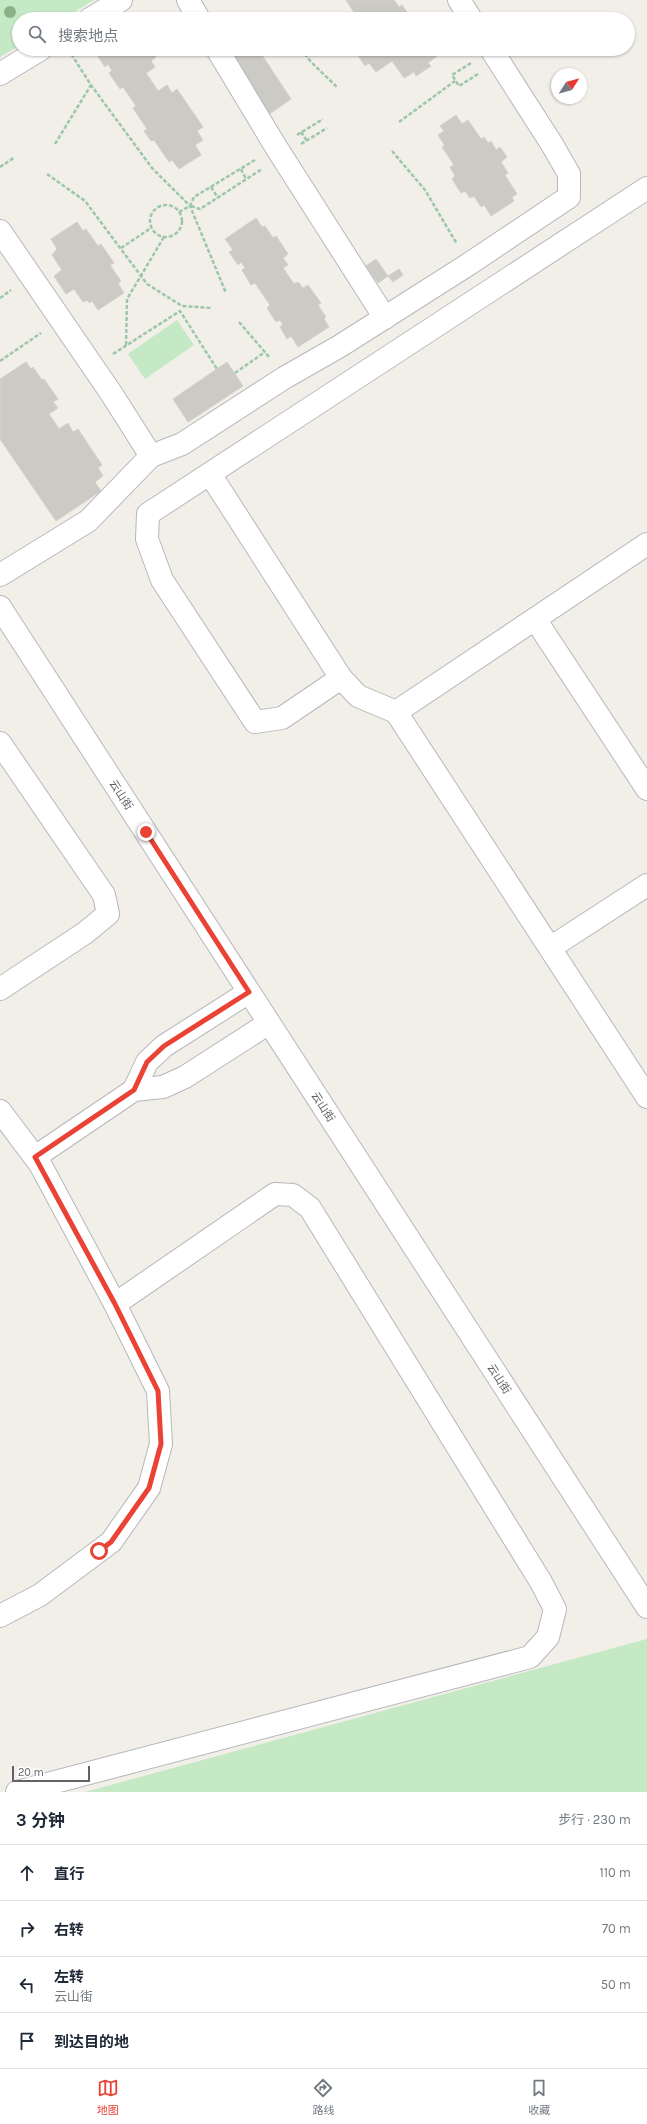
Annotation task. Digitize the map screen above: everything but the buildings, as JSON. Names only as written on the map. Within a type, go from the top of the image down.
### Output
[{"type":"street","points":[[101,12],[121,0]]},
{"type":"street","points":[[188,0],[195,12]]},
{"type":"street","points":[[459,0],[467,12]]},
{"type":"street","points":[[0,74],[30,56]]},
{"type":"street","points":[[221,56],[282,156],[385,318]]},
{"type":"street","points":[[0,575],[88,521],[151,456],[182,444],[284,378],[340,346],[469,264],[568,197],[569,174],[496,56]]},
{"type":"street","points":[[341,678],[282,718],[255,722],[162,580],[147,539],[148,514],[647,188]]},
{"type":"street","points":[[0,231],[93,367],[151,456]]},
{"type":"street","points":[[210,474],[341,678],[358,696],[396,712],[647,1097]]},
{"type":"street","points":[[396,712],[647,544]]},
{"type":"street","name":"云山街","points":[[0,607],[647,1607]]},
{"type":"street","points":[[535,620],[647,789]]},
{"type":"street","points":[[0,743],[104,895],[108,914],[85,933],[0,989]]},
{"type":"street","points":[[550,948],[647,885]]},
{"type":"street","points":[[134,1090],[147,1062],[164,1046],[249,992]]},
{"type":"street","points":[[35,1157],[134,1090],[163,1087],[185,1077],[269,1023]]},
{"type":"street","points":[[0,1111],[35,1157],[115,1304],[158,1391],[161,1444],[149,1488],[111,1542],[40,1595],[0,1616]]},
{"type":"street","points":[[17,1792],[530,1657],[548,1638],[555,1609],[541,1582],[310,1208],[293,1195],[275,1194],[115,1304]]},
{"type":"path","points":[[73,56],[152,168],[190,206],[226,293]]},
{"type":"path","points":[[306,56],[338,88]]},
{"type":"path","points":[[488,56],[452,75],[459,86],[491,56]]},
{"type":"path","points":[[399,122],[455,81]]},
{"type":"path","points":[[55,144],[92,85]]},
{"type":"path","points":[[179,212],[190,206],[200,209],[327,128]]},
{"type":"path","points":[[301,132],[307,141]]},
{"type":"path","points":[[392,151],[425,190],[469,264]]},
{"type":"path","points":[[0,167],[15,157]]},
{"type":"path","points":[[241,169],[247,179]]},
{"type":"path","points":[[47,174],[85,201],[148,284],[182,306],[212,308]]},
{"type":"path","points":[[211,187],[218,198]]},
{"type":"path","points":[[165,205],[171,206],[179,212],[182,222],[178,231],[174,235],[164,237],[159,235],[151,228],[150,218],[156,209],[165,205]]},
{"type":"path","points":[[120,248],[151,228]]},
{"type":"path","points":[[126,346],[127,299],[164,237]]},
{"type":"path","points":[[93,367],[180,311],[182,306]]},
{"type":"path","points":[[180,311],[217,369]]},
{"type":"path","points":[[0,359],[61,320]]},
{"type":"path","points":[[239,322],[265,352],[284,378]]},
{"type":"path","points":[[234,373],[265,352]]},
{"type":"green space","points":[[0,0],[94,0],[74,12],[12,12],[12,50],[0,57]]},
{"type":"green space","points":[[177,320],[194,345],[145,379],[128,354]]},
{"type":"green space","points":[[647,1639],[647,1792],[85,1792]]},
{"type":"route","points":[[99,1551],[111,1542],[149,1488],[161,1444],[158,1391],[115,1304],[35,1157],[134,1090],[147,1062],[164,1046],[249,992],[146,832]]}]
